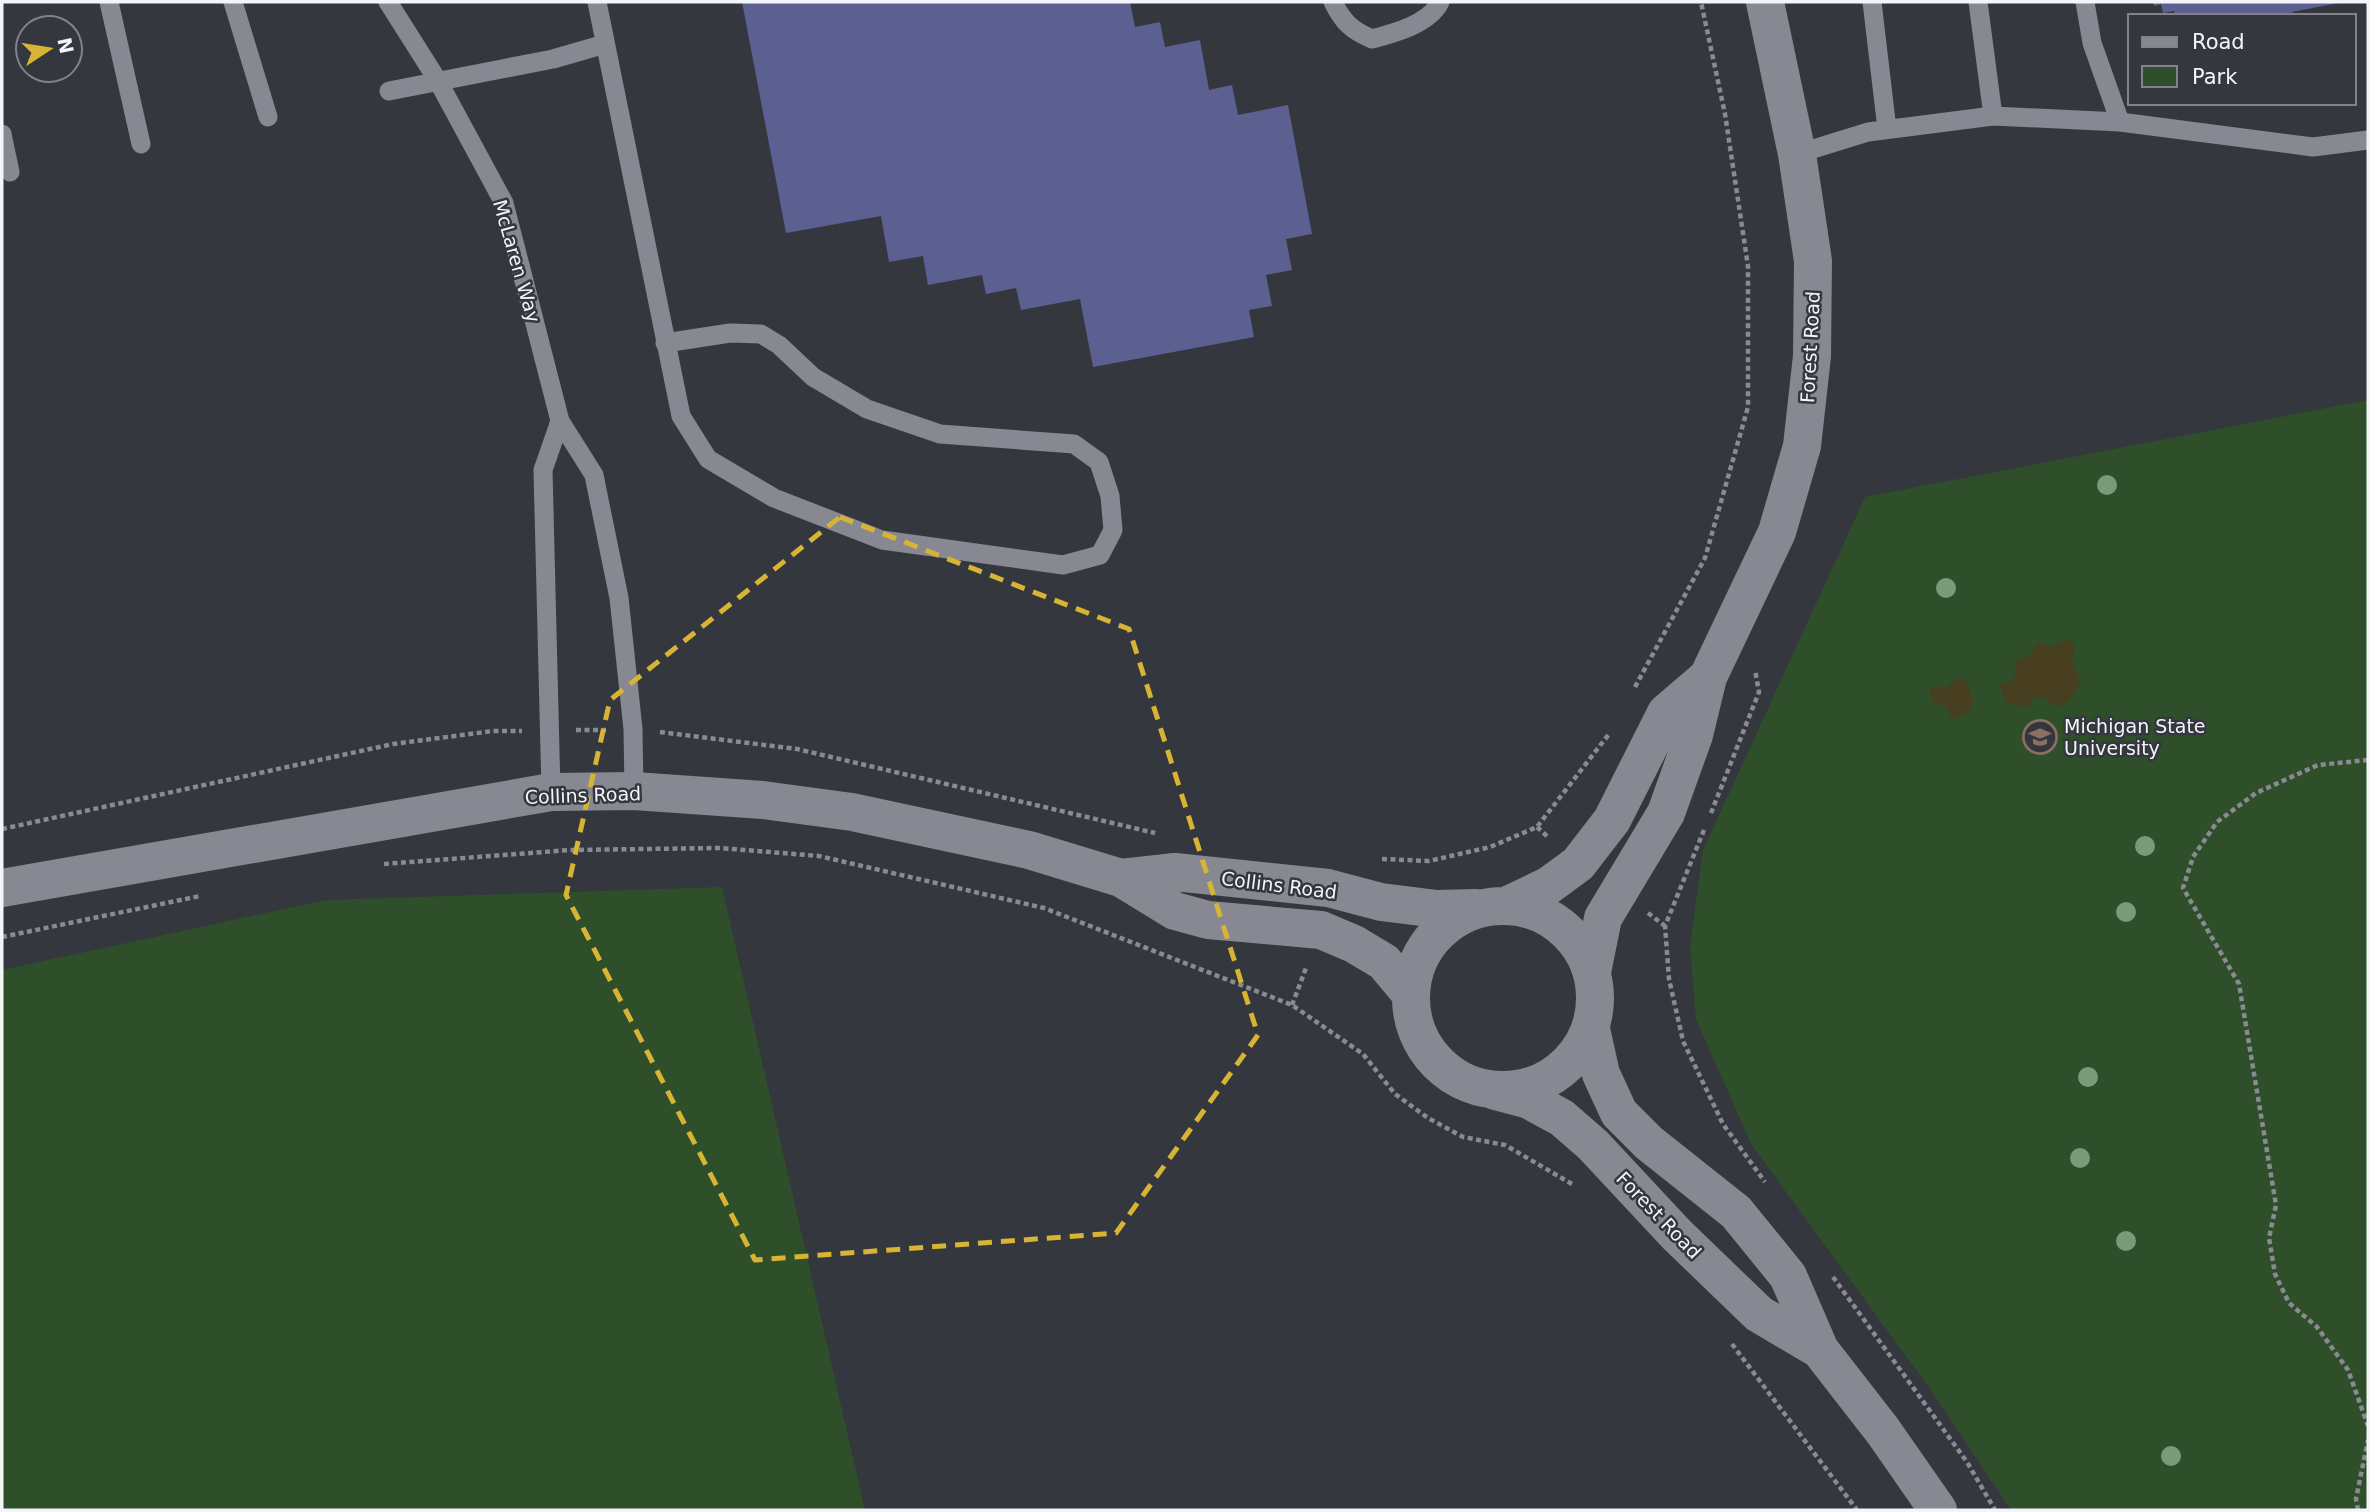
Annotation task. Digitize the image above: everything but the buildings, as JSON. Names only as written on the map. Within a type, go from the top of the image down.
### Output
[{"type":"street","name":"Forest Road","points":[[1592,972],[1603,918],[1666,813],[1694,735],[1708,677],[1777,531],[1802,446],[1815,308],[1813,261],[1797,154],[1765,2]]},
{"type":"street","name":"Forest Road","points":[[1493,906],[1548,886],[1578,864],[1612,820],[1666,713],[1708,677]]},
{"type":"street","name":"Collins Road","points":[[2,888],[551,792],[634,791],[763,800],[852,812],[1029,850],[1121,878],[1175,911],[1208,920],[1321,930],[1354,944],[1384,962],[1410,993]]},
{"type":"street","name":"Collins Road","points":[[1121,878],[1175,872],[1328,888],[1381,902],[1437,909],[1493,906]]},
{"type":"street","points":[[1493,906],[1536,911],[1561,925],[1580,946],[1592,972],[1596,1001],[1591,1029],[1576,1056],[1553,1077],[1524,1088],[1493,1090],[1466,1083],[1442,1069],[1420,1038],[1413,1021],[1410,993],[1416,964],[1431,939],[1452,920],[1493,906]]},
{"type":"street","name":"Forest Road","points":[[1591,1029],[1601,1074],[1619,1113],[1649,1143],[1736,1212],[1788,1276],[1820,1350],[1883,1431],[1938,1510]]},
{"type":"street","name":"Forest Road","points":[[1493,1090],[1530,1100],[1562,1118],[1759,1314],[1820,1350]]},
{"type":"lane","points":[[109,2],[141,144]]},
{"type":"lane","points":[[233,2],[268,117]]},
{"type":"lane","name":"McLaren Way","points":[[388,2],[439,81],[504,203],[560,421],[594,475],[619,598],[633,729],[634,791]]},
{"type":"lane","points":[[597,2],[605,44],[666,343],[681,416],[708,458],[774,498],[882,540],[1063,565],[1100,555],[1113,530],[1110,496],[1099,462],[1074,444],[940,434],[867,409],[813,377],[779,345],[761,334],[730,333],[666,343]]},
{"type":"lane","points":[[1333,2],[1343,22],[1354,32],[1372,39],[1417,23],[1431,15],[1440,2]]},
{"type":"lane","points":[[1872,2],[1887,129]]},
{"type":"lane","points":[[1978,2],[1993,116]]},
{"type":"lane","points":[[2085,2],[2092,43],[2120,122]]},
{"type":"lane","points":[[389,91],[553,59],[605,44]]},
{"type":"lane","points":[[1797,154],[1868,132],[1993,116],[2120,122],[2313,147],[2368,140]]},
{"type":"lane","points":[[2,134],[10,172]]},
{"type":"lane","points":[[551,792],[543,470],[560,421]]},
{"type":"path","points":[[1629,699],[1705,558],[1748,407],[1748,266],[1725,114],[1701,2]]},
{"type":"path","points":[[1710,815],[1759,692],[1755,668]]},
{"type":"path","points":[[1379,859],[1429,861],[1489,847],[1537,827],[1616,722]]},
{"type":"path","points":[[2,829],[393,744],[493,731],[633,729],[797,749],[1115,826],[1169,835]]},
{"type":"path","points":[[2368,760],[2318,765],[2256,793],[2217,822],[2193,857],[2183,888],[2239,984],[2276,1205],[2269,1238],[2275,1274],[2289,1303],[2317,1327],[2348,1370],[2368,1426]]},
{"type":"path","points":[[1705,827],[1665,926],[1669,979],[1683,1041],[1723,1124],[1772,1192]]},
{"type":"path","points":[[379,864],[570,850],[720,848],[819,856],[1044,908],[1292,1005],[1363,1054],[1395,1094],[1428,1118],[1463,1137],[1505,1145],[1570,1182],[1580,1191]]},
{"type":"path","points":[[2,937],[203,895]]},
{"type":"path","points":[[1292,1005],[1299,986]]},
{"type":"path","points":[[1829,1271],[1967,1462],[1995,1510]]},
{"type":"path","points":[[1725,1335],[1857,1510]]},
{"type":"path","points":[[2358,1510],[2356,1499],[2368,1440]]},
{"type":"highlighted area","points":[[840,517],[1129,629],[1258,1035],[1116,1233],[755,1260],[566,895],[610,700]]},
{"type":"green space","points":[[2368,400],[2368,1510],[2011,1510],[1927,1385],[1751,1144],[1696,1019],[1690,946],[1703,850],[1865,497]]},
{"type":"green space","points":[[722,887],[865,1510],[2,1510],[2,970],[326,900]]},
{"type":"sand","points":[[2068,640],[2074,643],[2072,663],[2081,682],[2070,699],[2066,703],[2056,705],[2044,697],[2034,698],[2030,702],[2032,708],[2009,703],[2000,683],[2012,681],[2016,671],[2014,660],[2029,658],[2038,642],[2048,647]]},
{"type":"sand","points":[[1960,676],[1968,684],[1973,703],[1968,713],[1952,719],[1947,706],[1934,704],[1929,694],[1931,688],[1939,686],[1945,689]]},
{"type":"place","name":"Michigan State University","points":[[2040,737]]}]
